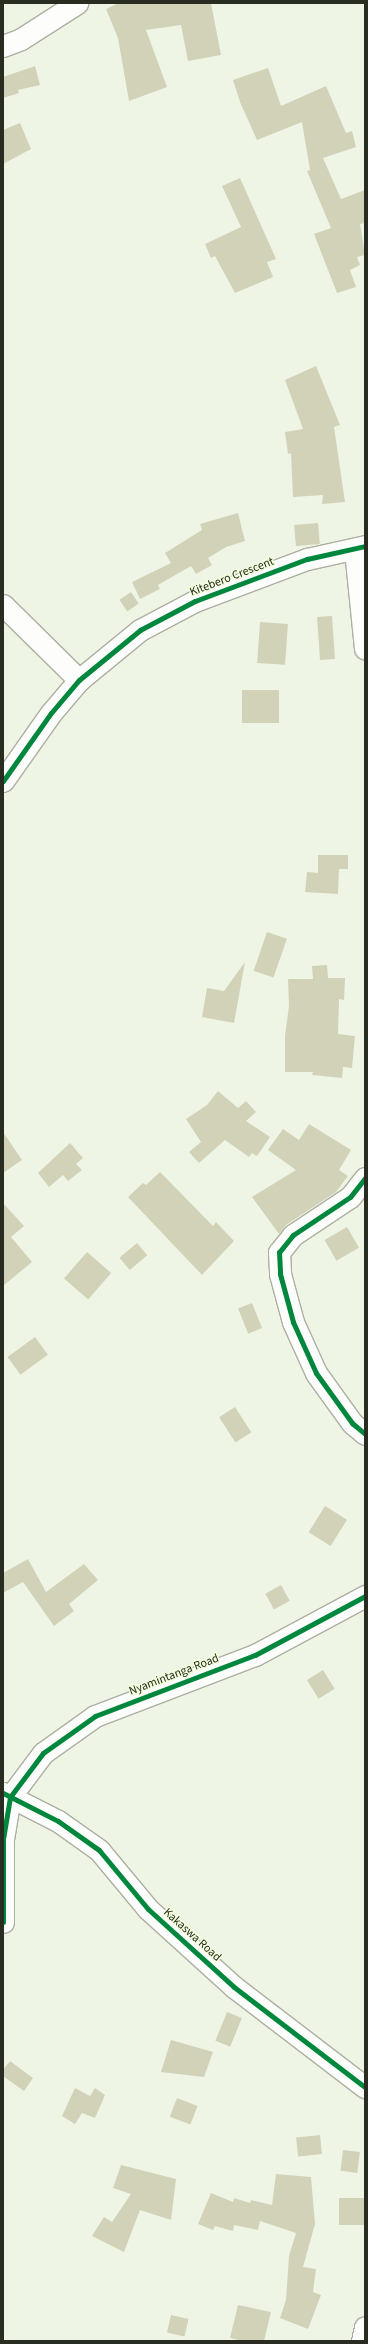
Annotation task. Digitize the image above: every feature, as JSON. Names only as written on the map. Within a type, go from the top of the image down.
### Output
[{"type":"street","points":[[3,46],[21,39],[77,3]]},
{"type":"street","points":[[360,548],[365,648]]},
{"type":"street","name":"Kitebero Crescent","points":[[3,781],[51,712],[79,680],[140,630],[195,601],[307,559],[360,548]]},
{"type":"street","points":[[3,605],[79,680]]},
{"type":"street","points":[[365,1178],[350,1198],[293,1235],[280,1252],[280,1274],[293,1322],[316,1373],[352,1423],[365,1434]]},
{"type":"street","name":"Nyamintanga Road","points":[[7,1795],[43,1753],[95,1716],[255,1655],[365,1596]]},
{"type":"street","points":[[3,1922],[3,1839],[7,1795]]},
{"type":"street","name":"Kakaswa Road","points":[[7,1795],[58,1821],[99,1850],[148,1909],[234,1987],[365,2087]]},
{"type":"street","points":[[362,2341],[365,2327]]},
{"type":"building","points":[[119,3],[211,3],[221,55],[188,61],[181,25],[146,30],[167,87],[129,101],[118,38],[106,9]]},
{"type":"building","points":[[35,66],[40,85],[18,90],[19,93],[3,98],[3,77]]},
{"type":"building","points":[[268,68],[281,106],[326,86],[346,133],[352,131],[356,147],[323,158],[341,199],[365,190],[365,223],[360,224],[365,255],[357,257],[360,265],[350,270],[356,287],[337,293],[314,234],[331,228],[307,171],[310,170],[302,122],[257,140],[240,102],[233,80]]},
{"type":"building","points":[[20,123],[31,149],[3,164],[3,130]]},
{"type":"building","points":[[240,178],[276,259],[267,262],[273,277],[235,293],[215,256],[211,258],[205,244],[241,227],[222,186]]},
{"type":"building","points":[[316,366],[340,425],[334,427],[345,502],[322,504],[323,495],[293,497],[291,453],[288,454],[285,432],[303,429],[285,380]]},
{"type":"building","points":[[238,513],[245,541],[226,547],[208,558],[212,565],[196,574],[191,566],[158,585],[160,589],[140,599],[132,582],[171,563],[165,553],[202,530],[200,524]]},
{"type":"building","points":[[318,523],[320,544],[296,546],[294,525]]},
{"type":"building","points":[[131,592],[139,604],[127,611],[119,600]]},
{"type":"building","points":[[332,616],[335,659],[320,660],[317,617]]},
{"type":"building","points":[[260,622],[288,624],[285,665],[257,663]]},
{"type":"building","points":[[242,690],[279,690],[279,723],[242,723]]},
{"type":"building","points":[[318,855],[348,855],[348,869],[339,869],[338,894],[305,892],[307,872],[318,873]]},
{"type":"building","points":[[267,932],[287,939],[274,978],[254,971]]},
{"type":"building","points":[[245,962],[234,1023],[202,1017],[207,988],[224,991]]},
{"type":"building","points":[[327,965],[328,978],[345,978],[344,1000],[339,999],[338,1034],[355,1036],[352,1068],[343,1067],[342,1078],[312,1075],[313,1072],[285,1072],[285,1036],[289,1006],[288,979],[313,979],[312,966]]},
{"type":"building","points":[[218,1091],[238,1108],[246,1101],[256,1112],[246,1121],[270,1137],[257,1156],[252,1153],[249,1157],[225,1140],[199,1163],[189,1152],[201,1142],[186,1119],[207,1105]]},
{"type":"building","points":[[309,1124],[351,1150],[339,1170],[348,1176],[336,1192],[286,1225],[279,1234],[252,1197],[296,1170],[268,1150],[283,1129],[299,1140]]},
{"type":"building","points":[[3,1132],[22,1160],[3,1173]]},
{"type":"building","points":[[70,1143],[83,1158],[76,1164],[82,1170],[68,1181],[63,1175],[49,1187],[38,1173]]},
{"type":"building","points":[[160,1172],[213,1226],[216,1222],[234,1241],[202,1275],[128,1197],[143,1183],[146,1185]]},
{"type":"building","points":[[3,1203],[24,1226],[11,1237],[32,1262],[3,1286]]},
{"type":"building","points":[[347,1227],[359,1248],[336,1261],[324,1240]]},
{"type":"building","points":[[137,1243],[147,1255],[130,1270],[119,1258]]},
{"type":"building","points":[[87,1252],[111,1273],[88,1299],[64,1278]]},
{"type":"building","points":[[252,1303],[262,1328],[248,1334],[238,1309]]},
{"type":"building","points":[[35,1337],[48,1355],[20,1375],[7,1357]]},
{"type":"building","points":[[235,1407],[251,1432],[235,1443],[219,1417]]},
{"type":"building","points":[[325,1506],[347,1520],[331,1546],[309,1532]]},
{"type":"building","points":[[28,1559],[46,1592],[84,1564],[98,1580],[69,1604],[74,1611],[54,1626],[23,1582],[3,1593],[3,1573]]},
{"type":"building","points":[[281,1585],[290,1601],[274,1609],[265,1594]]},
{"type":"building","points":[[323,1670],[335,1689],[319,1699],[307,1680]]},
{"type":"building","points":[[227,2012],[242,2018],[230,2047],[215,2041]]},
{"type":"building","points":[[171,2040],[213,2052],[204,2077],[161,2072]]},
{"type":"building","points":[[10,2061],[33,2078],[24,2091],[3,2076],[3,2070]]},
{"type":"building","points":[[75,2088],[90,2096],[95,2088],[105,2095],[95,2118],[82,2113],[75,2124],[62,2116]]},
{"type":"building","points":[[177,2098],[198,2106],[190,2125],[170,2117]]},
{"type":"building","points":[[320,2135],[322,2154],[298,2156],[296,2138]]},
{"type":"building","points":[[343,2150],[360,2152],[357,2173],[340,2171]]},
{"type":"building","points":[[121,2165],[176,2179],[171,2220],[140,2210],[124,2252],[92,2236],[104,2217],[112,2222],[131,2194],[113,2188]]},
{"type":"building","points":[[276,2174],[311,2177],[315,2224],[303,2267],[316,2269],[313,2292],[321,2295],[308,2329],[280,2318],[286,2300],[289,2256],[296,2233],[260,2221],[258,2230],[234,2225],[233,2231],[215,2226],[213,2230],[198,2224],[211,2193],[233,2202],[234,2198],[250,2203],[251,2200],[272,2205]]},
{"type":"building","points":[[339,2198],[365,2198],[365,2225],[339,2225]]},
{"type":"building","points":[[238,2305],[271,2312],[264,2341],[242,2341],[230,2338]]},
{"type":"building","points":[[171,2315],[189,2319],[184,2337],[167,2333]]},
{"type":"cycle path","points":[[3,781],[51,713],[79,680],[140,630],[195,601],[307,559],[365,546]]},
{"type":"cycle path","points":[[365,1178],[350,1197],[293,1235],[279,1252],[280,1274],[293,1322],[316,1373],[352,1423],[365,1434]]},
{"type":"cycle path","points":[[3,1922],[3,1839],[10,1797],[43,1753],[95,1716],[255,1655],[365,1596]]},
{"type":"cycle path","points":[[3,1793],[58,1821],[99,1850],[148,1909],[234,1987],[365,2087]]}]
